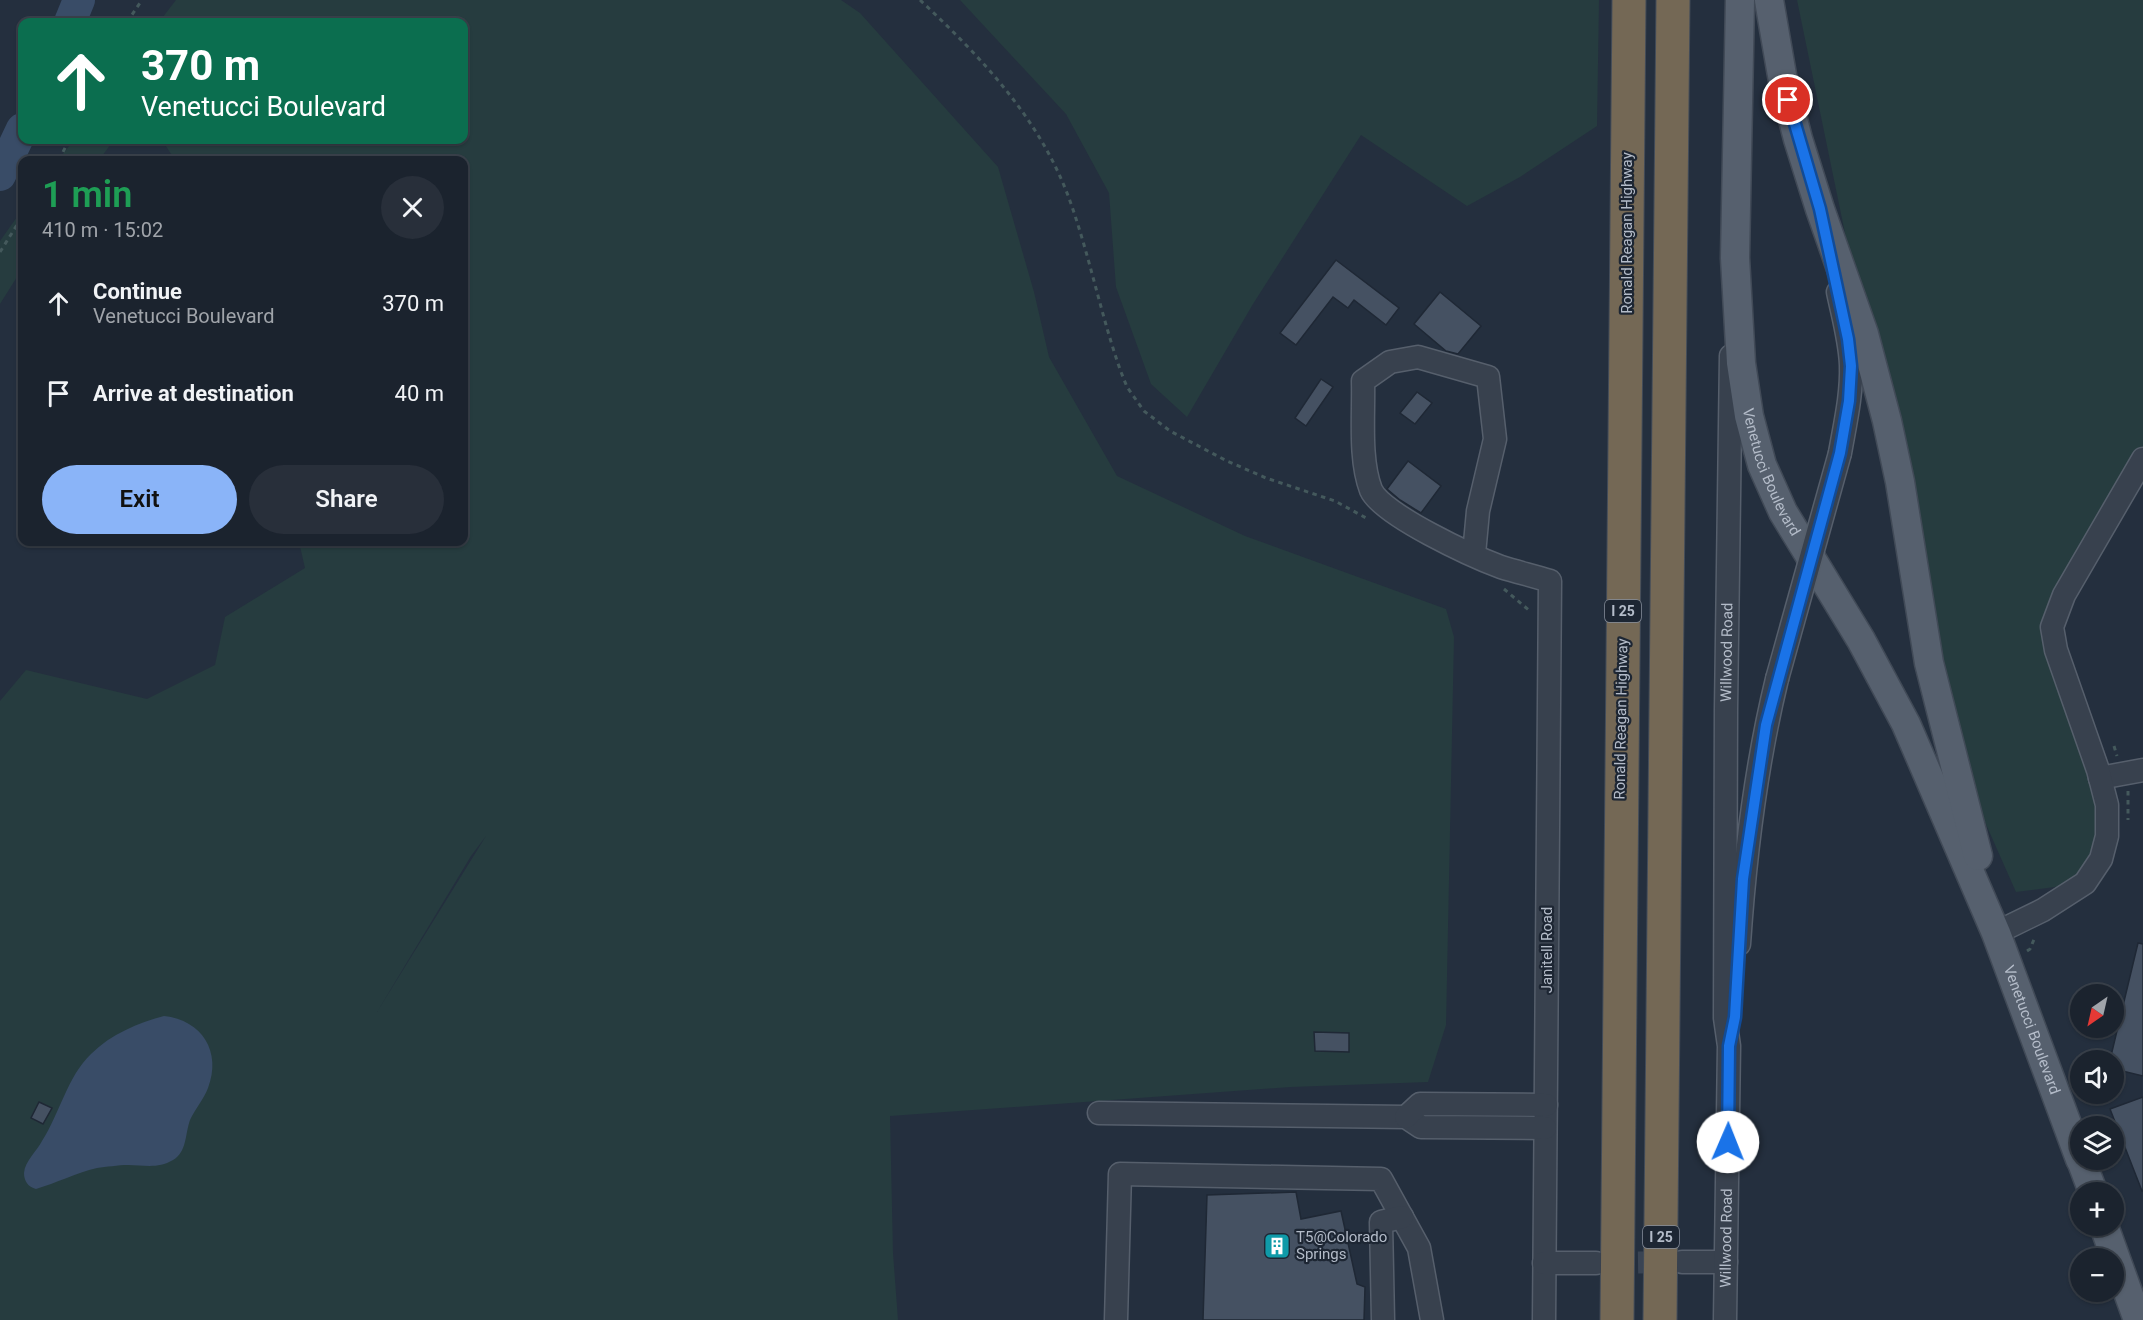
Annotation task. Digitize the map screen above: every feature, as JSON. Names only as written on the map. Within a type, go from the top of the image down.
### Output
[{"type":"highway","name":"Ronald Reagan Highway","points":[[1617,1320],[1629,0]]},
{"type":"highway","name":"I 25","points":[[1660,1320],[1673,0]]},
{"type":"main road","name":"Venetucci Boulevard","points":[[1740,0],[1735,258],[1741,363],[1749,416],[1762,465],[1783,512],[1861,640],[1906,724],[1996,933],[2070,1130]]},
{"type":"main road","name":"Venetucci Boulevard","points":[[1769,0],[1783,81],[1798,139],[1864,334],[1887,421],[1900,482],[1929,663],[1996,933]]},
{"type":"main road","points":[[2108,1236],[2138,1320]]},
{"type":"street","name":"Willwood Road","points":[[1729,1046],[1735,1017],[1743,879],[1766,725],[1840,453],[1849,401],[1851,366],[1848,339],[1820,209]]},
{"type":"street","name":"Willwood Road","points":[[1725,1320],[1729,1046],[1725,1018],[1726,709],[1730,375],[1735,258]]},
{"type":"street","points":[[1418,357],[1488,377],[1495,439],[1478,511],[1474,554],[1428,534],[1400,518],[1372,494],[1365,471],[1364,381],[1390,362],[1418,357]]},
{"type":"street","points":[[1996,933],[2043,910],[2085,883],[2101,859],[2107,836],[2106,806],[2100,778],[2056,650],[2052,627],[2064,595],[2143,459]]},
{"type":"street","name":"Janitell Road","points":[[1474,554],[1500,566],[1550,581],[1544,1320]]},
{"type":"street","points":[[2100,778],[2143,770]]},
{"type":"street","points":[[1406,1117],[1420,1104],[1546,1105]]},
{"type":"street","points":[[1099,1113],[1406,1117],[1421,1127],[1545,1128]]},
{"type":"street","points":[[1116,1320],[1120,1174],[1381,1179],[1419,1248],[1432,1320]]},
{"type":"street","points":[[1383,1320],[1381,1222],[1402,1217]]},
{"type":"street","points":[[1682,1262],[1726,1262]]},
{"type":"street","points":[[1544,1263],[1596,1263]]},
{"type":"path","points":[[130,18],[142,0]]},
{"type":"path","points":[[920,0],[1004,86],[1039,136],[1070,200],[1111,345],[1121,372],[1127,387],[1144,411],[1170,431],[1227,461],[1266,478],[1335,501],[1375,522]]},
{"type":"path","points":[[0,252],[18,223]]},
{"type":"path","points":[[1499,586],[1549,629]]},
{"type":"green space","points":[[176,0],[841,0],[860,13],[998,167],[1034,292],[1049,357],[1117,476],[1245,536],[1446,609],[1454,637],[1446,1025],[1428,1082],[1291,1087],[890,1116],[893,1253],[898,1320],[0,1320],[0,701],[26,670],[147,699],[215,665],[225,617],[305,568],[300,546],[468,546],[468,156],[172,156],[165,144],[468,144],[468,18],[162,18]],"holes":[[[486,836],[377,1012],[471,856]]]},
{"type":"green space","points":[[960,0],[1599,0],[1597,126],[1520,177],[1467,206],[1361,135],[1253,304],[1187,417],[1151,384],[1116,287],[1109,193],[1066,114]]},
{"type":"green space","points":[[1797,0],[2143,0],[2143,460],[2064,595],[2056,650],[2107,805],[2085,883],[2016,892],[1950,743]]},
{"type":"green space","points":[[71,144],[111,144],[102,156],[61,156]]},
{"type":"green space","points":[[18,216],[18,275],[0,304],[0,241]]},
{"type":"water","points":[[164,1016],[189,1024],[198,1031],[206,1040],[212,1062],[212,1075],[208,1088],[190,1120],[183,1148],[178,1157],[156,1166],[124,1165],[97,1168],[36,1189],[29,1185],[24,1176],[27,1164],[40,1145],[83,1063],[99,1047],[116,1035]]},
{"type":"building","points":[[1336,260],[1399,308],[1386,325],[1354,300],[1348,308],[1333,297],[1296,345],[1280,333]]},
{"type":"building","points":[[1440,292],[1481,326],[1458,354],[1446,351],[1414,324]]},
{"type":"building","points":[[1321,379],[1333,387],[1306,426],[1295,418]]},
{"type":"building","points":[[1417,392],[1432,403],[1415,424],[1400,413]]},
{"type":"building","points":[[1408,461],[1441,486],[1421,513],[1387,489]]},
{"type":"building","points":[[2138,943],[2143,944],[2143,1076],[2124,1071],[2124,1050],[2112,1050],[2115,1038],[2124,1038],[2124,1002]]},
{"type":"building","points":[[1314,1032],[1349,1033],[1349,1052],[1315,1051]]},
{"type":"building","points":[[2143,1097],[2143,1191],[2124,1145],[2124,1116],[2113,1116],[2110,1109]]},
{"type":"building","points":[[39,1102],[52,1108],[43,1124],[31,1118]]},
{"type":"building","name":"T5@Colorado Springs","points":[[1296,1192],[1301,1219],[1341,1211],[1357,1284],[1365,1287],[1364,1320],[1203,1320],[1207,1195]]},
{"type":"waterway","points":[[72,18],[79,0]]},
{"type":"waterway","points":[[0,175],[18,137]]},
{"type":"tunnel","points":[[1605,1263],[1674,1262]]},
{"type":"place","name":"T5@Colorado Springs","points":[[1277,1246]]},
{"type":"route","points":[[1728,1142],[1729,1046],[1735,1017],[1743,879],[1766,725],[1840,453],[1849,401],[1851,366],[1848,339],[1820,209],[1788,100]]}]
